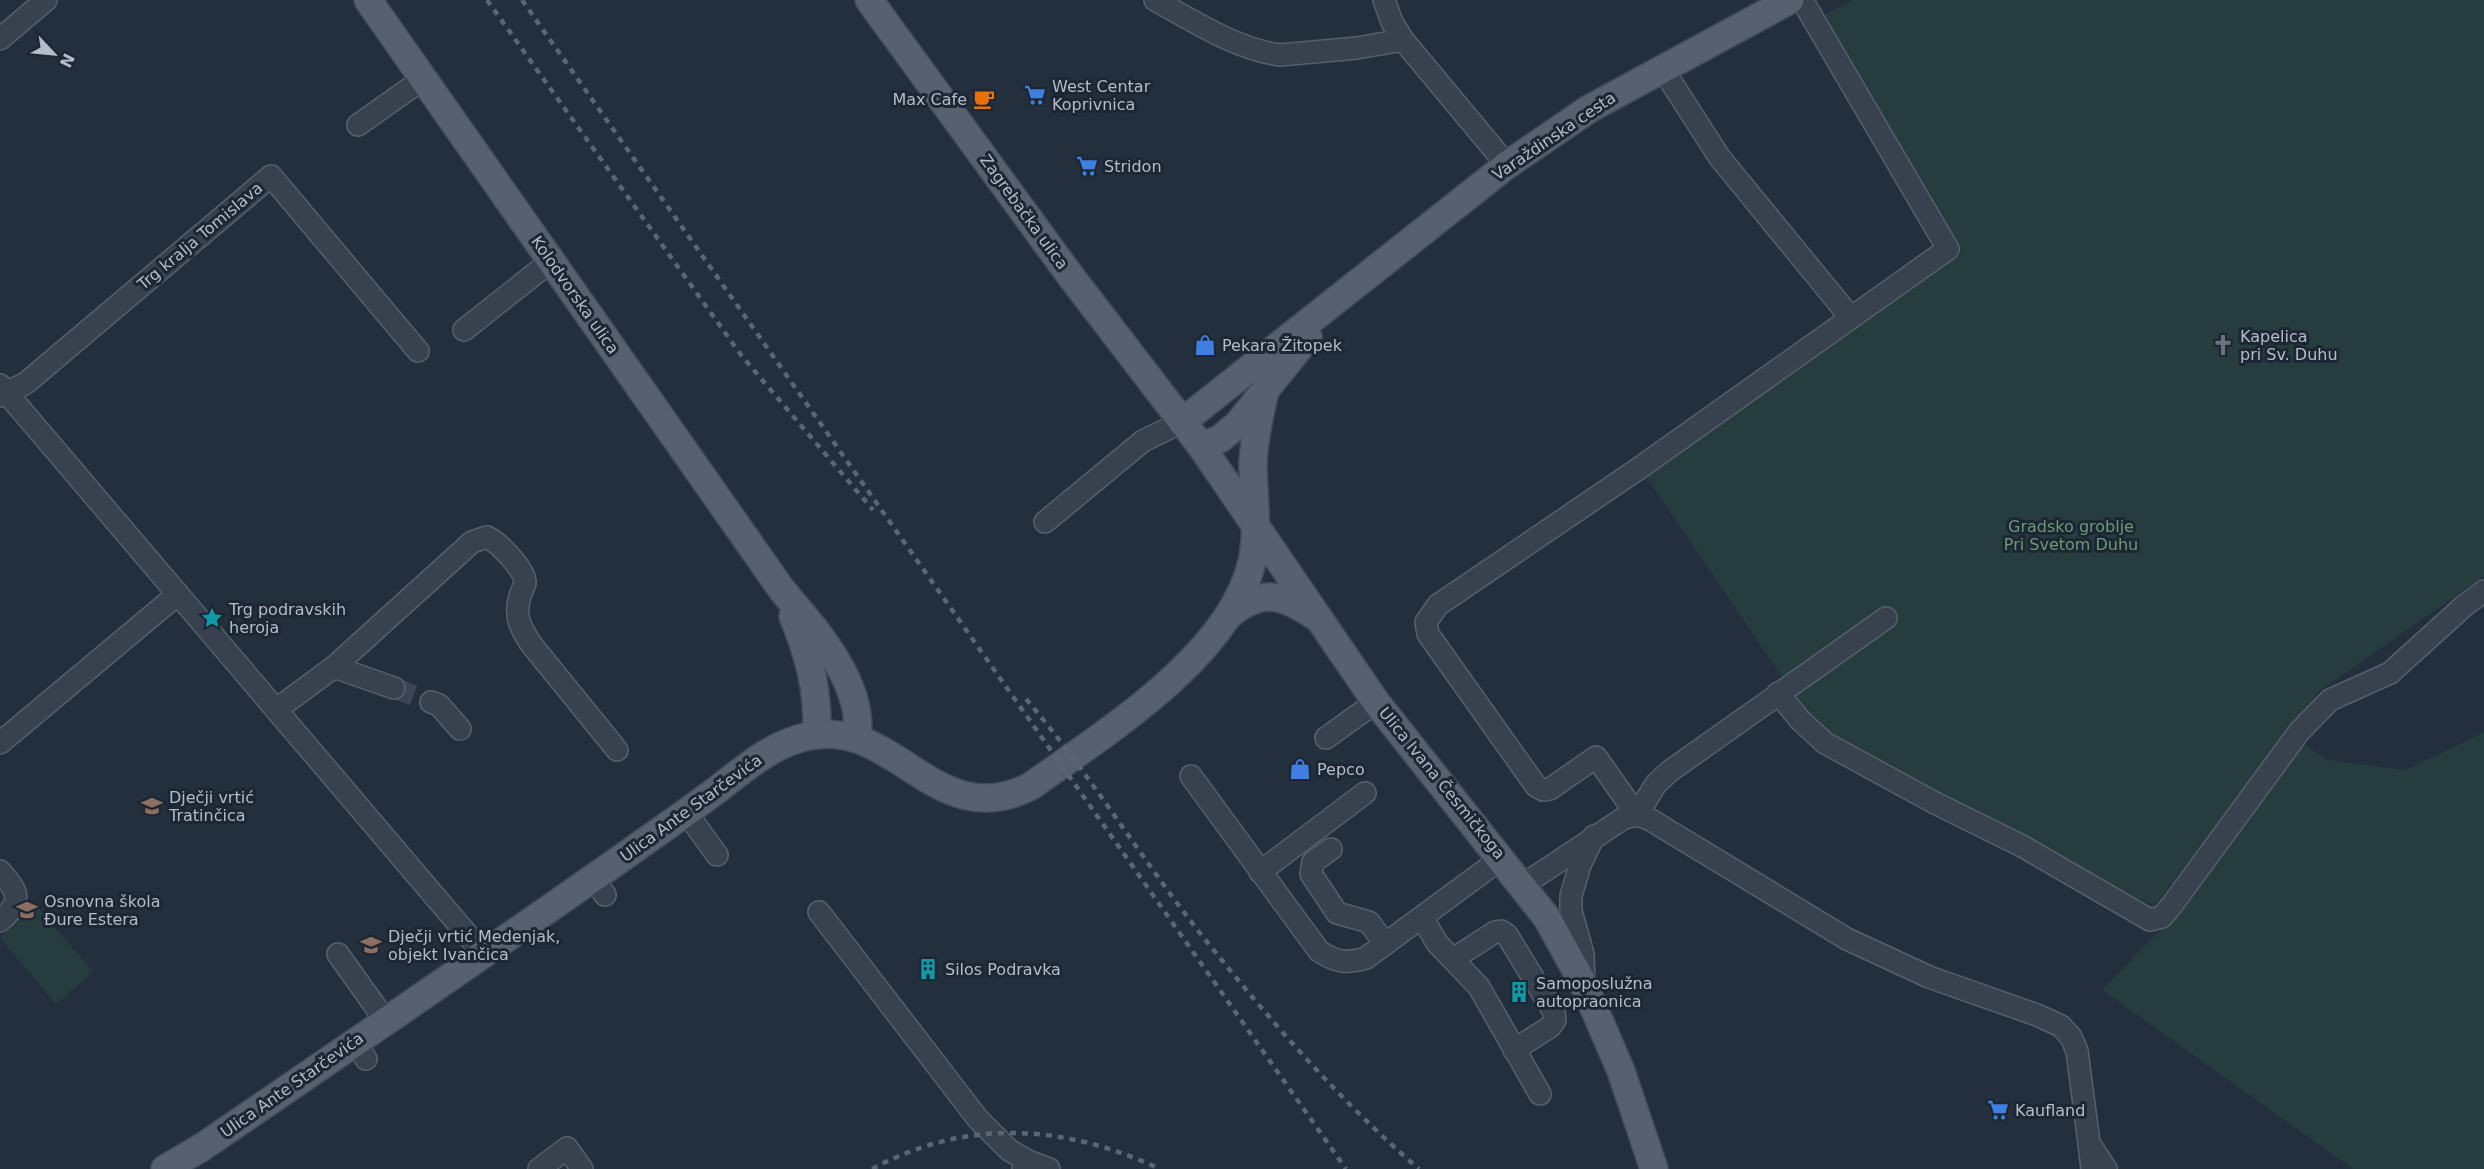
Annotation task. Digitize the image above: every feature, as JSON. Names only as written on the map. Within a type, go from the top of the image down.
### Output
[{"type":"main road","name":"Kolodvorska ulica","points":[[368,0],[782,590],[825,646],[849,685],[859,715],[857,738]]},
{"type":"main road","name":"Zagrebačka ulica","points":[[869,0],[1182,422]]},
{"type":"main road","name":"Varaždinska cesta","points":[[1182,422],[1507,165],[1589,109],[1790,0]]},
{"type":"main road","name":"Varaždinska cesta","points":[[1200,446],[1211,444],[1228,433],[1337,301]]},
{"type":"main road","name":"Ulica Ante Starčevića","points":[[165,1169],[361,1050],[385,1020],[483,953],[599,886],[686,812],[765,754],[788,742],[817,735],[857,738],[886,751],[926,780],[954,793],[984,797],[1001,797],[1017,793],[1045,776],[1155,694],[1200,651],[1226,618],[1248,575],[1255,545],[1255,442],[1265,390]]},
{"type":"main road","name":"Ulica Ivana Česmičkoga","points":[[1182,422],[1376,702],[1502,858],[1547,918],[1584,985],[1621,1071],[1654,1169]]},
{"type":"main road","name":"Kolodvorska ulica","points":[[782,590],[803,641],[815,685],[818,704],[817,735]]},
{"type":"main road","name":"Ulica Ante Starčevića","points":[[1226,618],[1250,600],[1270,597],[1289,600],[1317,618]]},
{"type":"street","points":[[0,39],[46,0]]},
{"type":"street","points":[[1155,0],[1227,38],[1257,50],[1280,55],[1357,48],[1403,40]]},
{"type":"street","points":[[1384,0],[1392,22],[1403,40],[1507,165]]},
{"type":"street","points":[[1802,0],[1948,249],[1638,470],[1438,605],[1426,622],[1428,634],[1536,786],[1543,790],[1550,789],[1596,757],[1637,815],[1661,826],[1803,913],[1857,943],[1929,977],[2037,1015],[2061,1026],[2072,1038],[2077,1051],[2092,1169]]},
{"type":"street","points":[[1662,68],[1720,158],[1851,318]]},
{"type":"street","points":[[358,124],[423,79]]},
{"type":"street","name":"Trg kralja Tomislava","points":[[2,391],[26,383],[271,176],[418,351]]},
{"type":"street","points":[[464,330],[551,261]]},
{"type":"street","points":[[2,391],[278,709],[483,953]]},
{"type":"street","name":"Varaždinska cesta","points":[[1045,522],[1143,441],[1182,422]]},
{"type":"street","points":[[278,709],[334,667],[472,542],[487,537],[495,541],[523,573],[525,582],[516,611],[519,625],[531,644],[617,750]]},
{"type":"street","points":[[1778,693],[1800,720],[1825,743],[1925,798],[2022,846],[2150,920],[2162,917],[2172,905],[2291,742],[2315,714],[2330,700],[2390,673],[2464,606],[2484,591]]},
{"type":"street","points":[[0,743],[178,594]]},
{"type":"street","points":[[1522,885],[1594,835],[1624,818],[1637,815],[1656,784],[1670,771],[1886,618]]},
{"type":"street","points":[[334,667],[394,688]]},
{"type":"street","points":[[431,702],[439,705],[460,729]]},
{"type":"street","points":[[1326,738],[1376,702]]},
{"type":"street","points":[[1191,776],[1319,951],[1335,961],[1352,963],[1366,958],[1502,858]]},
{"type":"street","points":[[1260,872],[1365,793]]},
{"type":"street","points":[[686,812],[717,855]]},
{"type":"street","points":[[1584,985],[1583,954],[1571,911],[1571,896],[1574,882],[1594,835]]},
{"type":"street","points":[[1331,849],[1313,862],[1311,874],[1337,913],[1369,922],[1385,944]]},
{"type":"street","points":[[0,871],[16,890],[16,901],[10,912],[0,921]]},
{"type":"street","points":[[819,912],[978,1119],[1026,1165],[1049,1169]]},
{"type":"street","points":[[1422,917],[1437,943],[1479,987],[1540,1094]]},
{"type":"street","points":[[1453,959],[1495,932],[1502,931],[1507,935],[1554,1012],[1555,1020],[1550,1027],[1514,1050]]},
{"type":"street","points":[[338,954],[385,1020]]},
{"type":"street","points":[[2089,1143],[2106,1169]]},
{"type":"street","points":[[539,1169],[567,1148],[582,1169]]},
{"type":"green space","name":"Gradsko groblje Pri Svetom Duhu","points":[[1853,0],[2484,0],[2484,576],[2318,692],[2290,733],[2154,906],[1847,750],[1808,715],[1645,475],[1962,252],[1821,17]]},
{"type":"green space","points":[[2484,732],[2484,1169],[2353,1169],[2102,990],[2172,918],[2301,742],[2327,760],[2405,770]]},
{"type":"green space","points":[[36,905],[93,972],[56,1004],[0,938]]},
{"type":"tunnel","points":[[394,688],[431,702]]},
{"type":"railway","points":[[487,0],[741,355],[873,510]]},
{"type":"railway","points":[[522,0],[1346,1169]]},
{"type":"railway","points":[[1026,699],[1073,758],[1185,913],[1257,1003],[1362,1117],[1419,1169]]},
{"type":"railway","points":[[872,1169],[908,1153],[944,1141],[980,1135],[1016,1133],[1052,1136],[1088,1143],[1124,1154],[1160,1169]]},
{"type":"place","name":"West Centar Koprivnica","points":[[1035,95]]},
{"type":"place","name":"Max Cafe","points":[[984,99]]},
{"type":"place","name":"Stridon","points":[[1087,166]]},
{"type":"place","name":"Pekara Žitopek","points":[[1205,345]]},
{"type":"place","name":"Kapelica pri Sv. Duhu","points":[[2223,345]]},
{"type":"place","name":"Trg podravskih heroja","points":[[212,618]]},
{"type":"place","name":"Pepco","points":[[1300,769]]},
{"type":"place","name":"Dječji vrtić Tratinčica","points":[[152,806]]},
{"type":"place","name":"Osnovna škola Đure Estera","points":[[27,910]]},
{"type":"place","name":"Dječji vrtić Medenjak, objekt Ivančica","points":[[371,945]]},
{"type":"place","name":"Silos Podravka","points":[[928,969]]},
{"type":"place","name":"Samoposlužna autopraonica","points":[[1519,992]]},
{"type":"place","name":"Kaufland","points":[[1998,1110]]}]
